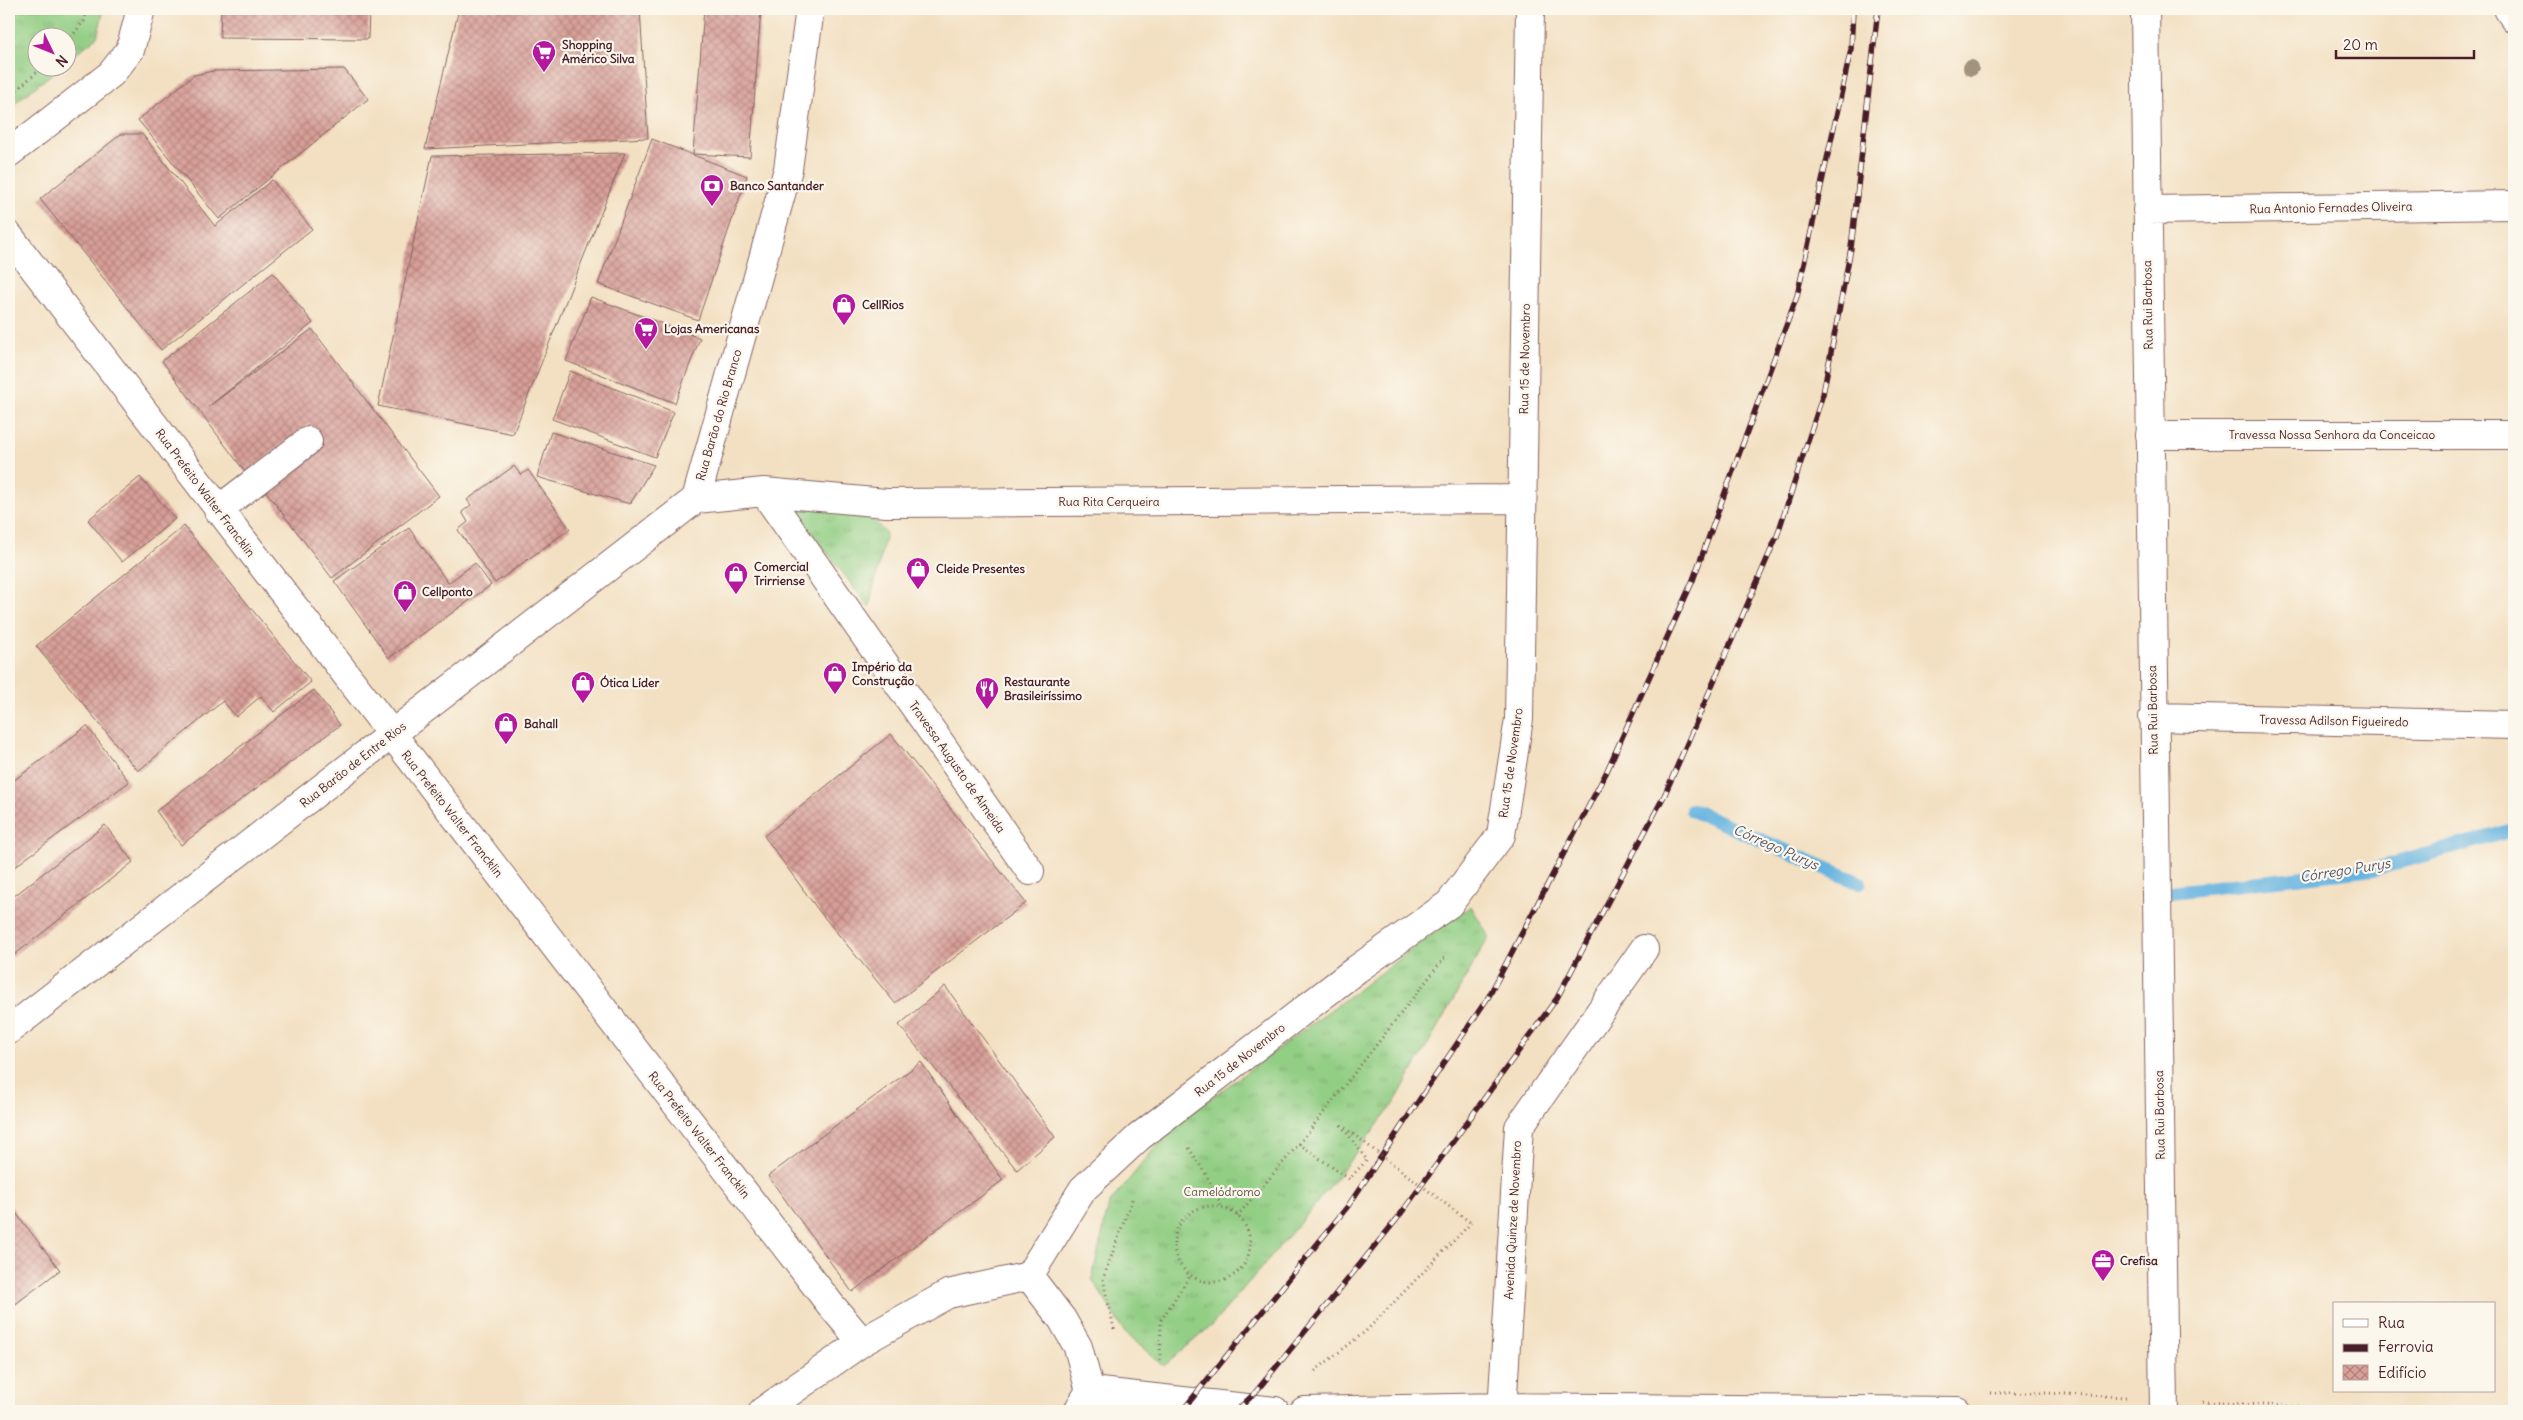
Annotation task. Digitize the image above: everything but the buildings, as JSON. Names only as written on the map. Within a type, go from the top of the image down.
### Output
[{"type":"street","points":[[9,154],[111,74],[130,50],[142,9]]},
{"type":"street","name":"Rua Barão do Rio Branco","points":[[696,499],[788,169],[810,9]]},
{"type":"street","name":"Rua 15 de Novembro","points":[[1030,1276],[1083,1189],[1139,1137],[1357,969],[1449,904],[1501,835],[1519,719],[1530,9]]},
{"type":"street","name":"Rua Rui Barbosa","points":[[2145,9],[2153,716],[2164,1405]]},
{"type":"street","points":[[2508,9],[2514,18]]},
{"type":"street","name":"Rua Antonio Fernades Oliveira","points":[[2147,210],[2514,205]]},
{"type":"street","name":"Rua Prefeito Walter Francklin","points":[[9,236],[830,1304],[862,1342]]},
{"type":"street","name":"Travessa Nossa Senhora da Conceicao","points":[[2150,435],[2514,436]]},
{"type":"street","points":[[218,510],[308,441]]},
{"type":"street","name":"Rua Rita Cerqueira","points":[[696,499],[764,492],[886,503],[1522,500]]},
{"type":"street","name":"Travessa Augusto de Almeida","points":[[764,492],[1030,871]]},
{"type":"street","name":"Rua Barão de Entre Rios","points":[[9,1030],[696,499]]},
{"type":"street","name":"Travessa Adilson Figueiredo","points":[[2153,716],[2514,725]]},
{"type":"street","name":"Avenida Quinze de Novembro","points":[[1502,1409],[1519,1127],[1644,949]]},
{"type":"street","points":[[762,1411],[862,1342],[948,1294],[1030,1276],[1062,1319],[1078,1347],[1087,1405],[1275,1411]]},
{"type":"street","points":[[1304,1411],[1502,1409],[1957,1411]]},
{"type":"path","points":[[78,28],[84,21],[88,9]]},
{"type":"path","points":[[9,96],[30,78]]},
{"type":"path","points":[[1237,1216],[1299,1144],[1448,953]]},
{"type":"path","points":[[1299,1144],[1349,1179],[1367,1160],[1341,1126],[1471,1223],[1366,1331],[1312,1374]]},
{"type":"path","points":[[1180,1152],[1187,1146],[1207,1176],[1222,1208]]},
{"type":"path","points":[[1116,1334],[1103,1279],[1134,1196],[1140,1190]]},
{"type":"path","points":[[1215,1206],[1222,1208],[1237,1216],[1245,1226],[1249,1238],[1249,1251],[1245,1263],[1237,1273],[1214,1282],[1190,1276],[1181,1267],[1176,1256],[1174,1244],[1177,1232],[1191,1212],[1215,1206]]},
{"type":"path","points":[[1160,1367],[1160,1320],[1190,1276]]},
{"type":"path","points":[[1985,1394],[2045,1393],[2164,1405],[2381,1411]]},
{"type":"green space","points":[[9,9],[104,9],[97,37],[78,52],[78,28],[28,28],[28,78],[46,78],[9,108]]},
{"type":"green space","points":[[812,508],[863,510],[886,533],[869,607],[796,512]]},
{"type":"green space","name":"Camelódromo","points":[[1471,906],[1489,937],[1393,1105],[1315,1205],[1212,1325],[1164,1366],[1125,1333],[1092,1279],[1109,1204],[1172,1127]]},
{"type":"waterway","name":"Córrego Purys","points":[[1692,810],[1860,883]]},
{"type":"waterway","name":"Córrego Purys","points":[[2171,892],[2375,869],[2514,830]]},
{"type":"railway","points":[[1182,1411],[1348,1206],[1489,996],[1606,773],[1693,580],[1797,296],[1851,49],[1853,9]]},
{"type":"railway","points":[[1236,1411],[1254,1394],[1397,1219],[1557,998],[1665,794],[1777,536],[1823,394],[1851,248],[1878,9]]},
{"type":"place","name":"Shopping Américo Silva","points":[[544,73]]},
{"type":"place","name":"Banco Santander","points":[[712,207]]},
{"type":"place","name":"CellRios","points":[[844,326]]},
{"type":"place","name":"Lojas Americanas","points":[[646,350]]},
{"type":"place","name":"Cleide Presentes","points":[[918,590]]},
{"type":"place","name":"Comercial Trirriense","points":[[736,595]]},
{"type":"place","name":"Cellponto","points":[[405,613]]},
{"type":"place","name":"Império da Construção","points":[[835,695]]},
{"type":"place","name":"Ótica Líder","points":[[583,704]]},
{"type":"place","name":"Restaurante Brasileiríssimo","points":[[987,710]]},
{"type":"place","name":"Bahall","points":[[506,745]]},
{"type":"place","name":"Crefisa","points":[[2103,1282]]}]
